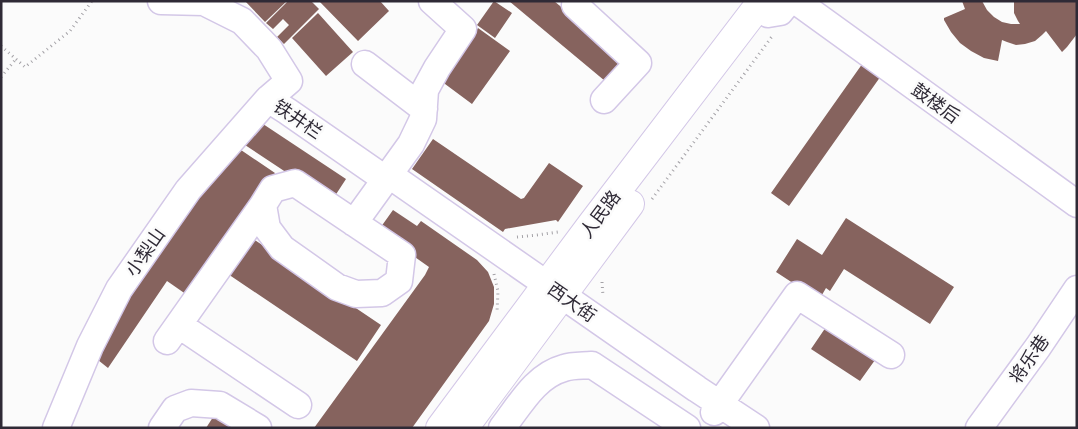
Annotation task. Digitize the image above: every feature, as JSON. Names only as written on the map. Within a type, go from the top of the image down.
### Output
[{"type":"main road","name":"人民路","points":[[440,428],[552,294],[770,8]]},
{"type":"main road","name":"人民路","points":[[464,428],[552,294]]},
{"type":"street","name":"铁井栏","points":[[161,1],[204,2],[242,21],[270,49],[289,81],[268,99],[385,179]]},
{"type":"street","points":[[354,222],[411,144],[423,119],[425,90],[463,29],[432,1]]},
{"type":"street","points":[[577,1],[575,5],[638,63],[604,100]]},
{"type":"street","name":"鼓楼后","points":[[796,1],[1077,204]]},
{"type":"street","name":"鼓楼后","points":[[811,1],[1077,193]]},
{"type":"street","points":[[365,64],[424,109]]},
{"type":"street","name":"小梨山","points":[[56,428],[90,346],[119,289],[188,190],[268,99]]},
{"type":"street","name":"西大街","points":[[385,179],[717,408],[756,428]]},
{"type":"street","points":[[263,205],[267,228],[282,248],[337,287],[356,294],[382,293],[399,281],[402,255],[295,183],[273,189],[173,333],[298,405]]},
{"type":"street","name":"将乐巷","points":[[979,428],[1038,347],[1077,289]]},
{"type":"street","points":[[717,408],[797,294],[891,355]]},
{"type":"street","points":[[502,428],[544,377],[564,368],[592,365],[687,428]]},
{"type":"street","points":[[648,401],[667,373]]},
{"type":"street","points":[[162,428],[175,409],[191,403],[220,405],[258,428]]},
{"type":"street","name":"西大街","points":[[717,408],[736,428]]},
{"type":"path","points":[[1,46],[24,67],[70,31],[92,1]]},
{"type":"path","points":[[650,202],[770,8]]},
{"type":"path","points":[[1,78],[16,59]]},
{"type":"path","points":[[510,237],[558,232],[566,227]]},
{"type":"path","points":[[491,268],[498,291],[497,312]]},
{"type":"path","points":[[603,276],[601,284],[603,300]]},
{"type":"building","points":[[245,1],[287,1],[265,22]]},
{"type":"building","points":[[288,1],[311,1],[319,9],[284,44],[277,37],[289,25],[283,19],[273,29],[266,23]]},
{"type":"building","points":[[319,1],[380,1],[389,11],[358,41]]},
{"type":"building","points":[[494,1],[512,13],[495,38],[477,25]]},
{"type":"building","points":[[509,1],[554,1],[629,63],[611,86]]},
{"type":"building","points":[[962,1],[982,1],[987,10],[1002,22],[1020,24],[1014,13],[1014,1],[1077,1],[1077,34],[1062,52],[1046,31],[1035,41],[1025,44],[1016,45],[1002,40],[998,61],[984,58],[960,43],[944,20],[944,18],[965,9]]},
{"type":"building","points":[[318,13],[353,52],[326,76],[292,38]]},
{"type":"building","points":[[478,28],[510,51],[472,104],[441,81]]},
{"type":"building","points":[[865,60],[883,73],[789,206],[771,193]]},
{"type":"building","points":[[260,122],[346,179],[331,202],[245,145]]},
{"type":"building","points":[[433,139],[521,199],[524,198],[549,163],[583,186],[558,222],[556,220],[505,229],[503,232],[412,169]]},
{"type":"building","points":[[241,150],[275,173],[190,297],[167,281],[108,368],[98,360],[96,347],[179,219]]},
{"type":"building","points":[[393,210],[417,226],[421,221],[477,260],[488,272],[494,287],[494,304],[489,321],[412,428],[314,428],[429,267],[378,231]]},
{"type":"building","points":[[846,218],[954,287],[930,324],[844,269],[830,291],[826,288],[819,300],[776,272],[797,239],[822,255]]},
{"type":"building","points":[[246,234],[381,325],[357,361],[222,270]]},
{"type":"building","points":[[826,327],[875,360],[860,381],[811,349]]},
{"type":"building","points":[[217,411],[242,428],[206,428]]}]
